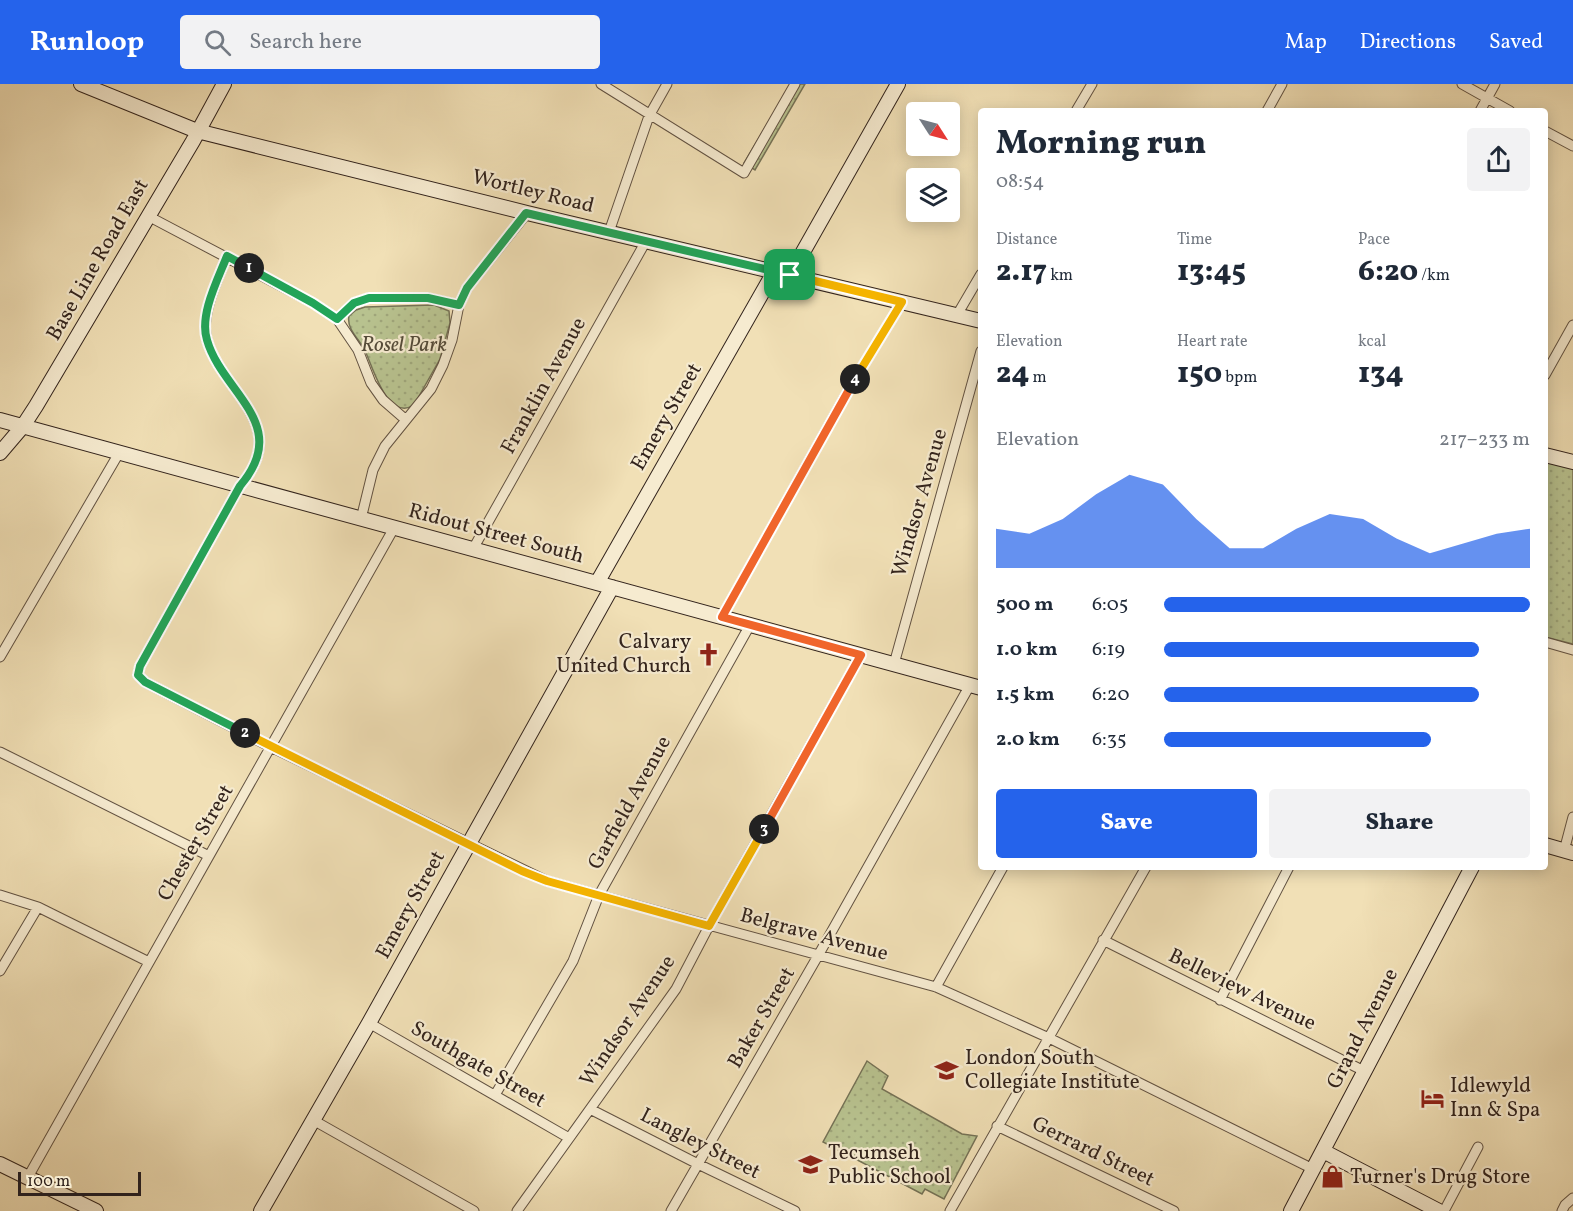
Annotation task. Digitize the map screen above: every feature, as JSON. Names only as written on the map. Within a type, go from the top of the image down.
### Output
[{"type":"street","name":"Wortley Road","points":[[81,84],[197,131],[526,213],[978,320]]},
{"type":"street","name":"Base Line Road East","points":[[0,453],[23,426],[224,84]]},
{"type":"street","points":[[601,84],[649,116],[744,173],[795,84]]},
{"type":"street","points":[[609,232],[649,116],[667,84]]},
{"type":"street","points":[[790,275],[898,84]]},
{"type":"street","points":[[1078,108],[1092,84]]},
{"type":"street","points":[[1269,108],[1282,84]]},
{"type":"street","points":[[1462,84],[1505,108]]},
{"type":"street","points":[[1482,108],[1495,84]]},
{"type":"street","points":[[1548,133],[1573,147]]},
{"type":"street","points":[[361,519],[373,470],[385,446],[431,389],[443,365],[452,340],[459,305],[467,288],[526,213]]},
{"type":"street","points":[[148,216],[227,256],[313,303],[337,319],[358,350],[383,400],[406,420]]},
{"type":"street","name":"Franklin Avenue","points":[[473,549],[646,241]]},
{"type":"street","points":[[227,256],[211,297],[206,320],[206,338],[213,356],[254,417],[259,441],[256,461],[240,486]]},
{"type":"street","name":"Emery Street","points":[[597,583],[774,272]]},
{"type":"street","points":[[957,315],[978,279]]},
{"type":"street","points":[[337,319],[354,303],[369,298],[428,298],[459,305]]},
{"type":"street","points":[[722,617],[852,384],[902,302]]},
{"type":"street","points":[[1548,370],[1573,325]]},
{"type":"street","name":"Windsor Avenue","points":[[894,664],[978,362]]},
{"type":"street","name":"Ridout Street South","points":[[0,420],[976,687]]},
{"type":"street","points":[[0,657],[119,453]]},
{"type":"street","points":[[1548,456],[1573,462]]},
{"type":"street","name":"Belgrave Avenue","points":[[240,486],[140,666],[138,675],[145,682],[271,747],[547,881],[936,987],[1049,1038],[1313,1169]]},
{"type":"street","name":"Chester Street","points":[[28,1176],[394,528]]},
{"type":"street","name":"Emery Street","points":[[261,1211],[369,1023],[612,587]]},
{"type":"street","name":"Garfield Avenue","points":[[495,1095],[573,961],[599,895],[750,625]]},
{"type":"street","points":[[1548,643],[1573,650]]},
{"type":"street","name":"Windsor Avenue","points":[[516,1211],[676,989],[861,655]]},
{"type":"street","name":"Baker Street","points":[[671,1211],[976,687]]},
{"type":"street","points":[[0,752],[209,856]]},
{"type":"street","points":[[1548,846],[1568,852],[1573,817]]},
{"type":"street","points":[[936,987],[1001,870]]},
{"type":"street","points":[[950,1211],[1144,870]]},
{"type":"street","points":[[1220,1000],[1287,870]]},
{"type":"street","name":"Grand Avenue","points":[[1291,1211],[1470,870]]},
{"type":"street","points":[[0,895],[38,908],[149,962]]},
{"type":"street","points":[[0,971],[38,908]]},
{"type":"street","name":"Belleview Avenue","points":[[1104,940],[1364,1071]]},
{"type":"street","name":"Southgate Street","points":[[369,1023],[569,1138]]},
{"type":"street","name":"Langley Street","points":[[590,1109],[795,1211]]},
{"type":"street","points":[[313,1120],[474,1211]]},
{"type":"street","name":"Gerrard Street","points":[[997,1126],[1174,1211]]},
{"type":"street","points":[[1444,1211],[1478,1147]]},
{"type":"street","points":[[1323,1152],[1439,1211]]},
{"type":"street","points":[[0,1164],[96,1211]]},
{"type":"street","points":[[1562,1211],[1573,1198]]},
{"type":"green space","points":[[791,84],[805,84],[755,170],[744,163]]},
{"type":"green space","name":"Rosel Park","points":[[434,305],[449,311],[450,323],[440,359],[414,405],[405,408],[397,406],[389,400],[377,381],[364,348],[350,326],[349,316],[365,307]]},
{"type":"green space","points":[[1548,462],[1573,468],[1573,644],[1548,638]]},
{"type":"green space","points":[[867,1061],[888,1076],[882,1089],[962,1134],[977,1136],[944,1199],[925,1189],[922,1194],[823,1142]]},
{"type":"place","name":"Calvary United Church","points":[[709,654]]},
{"type":"place","name":"London South Collegiate Institute","points":[[947,1070]]},
{"type":"place","name":"Idlewyld Inn & Spa","points":[[1432,1098]]},
{"type":"place","name":"Tecumseh Public School","points":[[810,1165]]},
{"type":"place","name":"Turner's Drug Store","points":[[1332,1177]]},
{"type":"route","points":[[526,213],[790,275],[902,302],[852,384],[722,617],[861,655],[709,926],[547,881],[522,871],[271,747],[145,682],[138,675],[140,666],[256,461],[259,441],[254,417],[213,356],[206,338],[206,320],[211,297],[227,256],[313,303],[337,319],[354,303],[369,298],[428,298],[459,305],[467,288],[526,213]]}]
